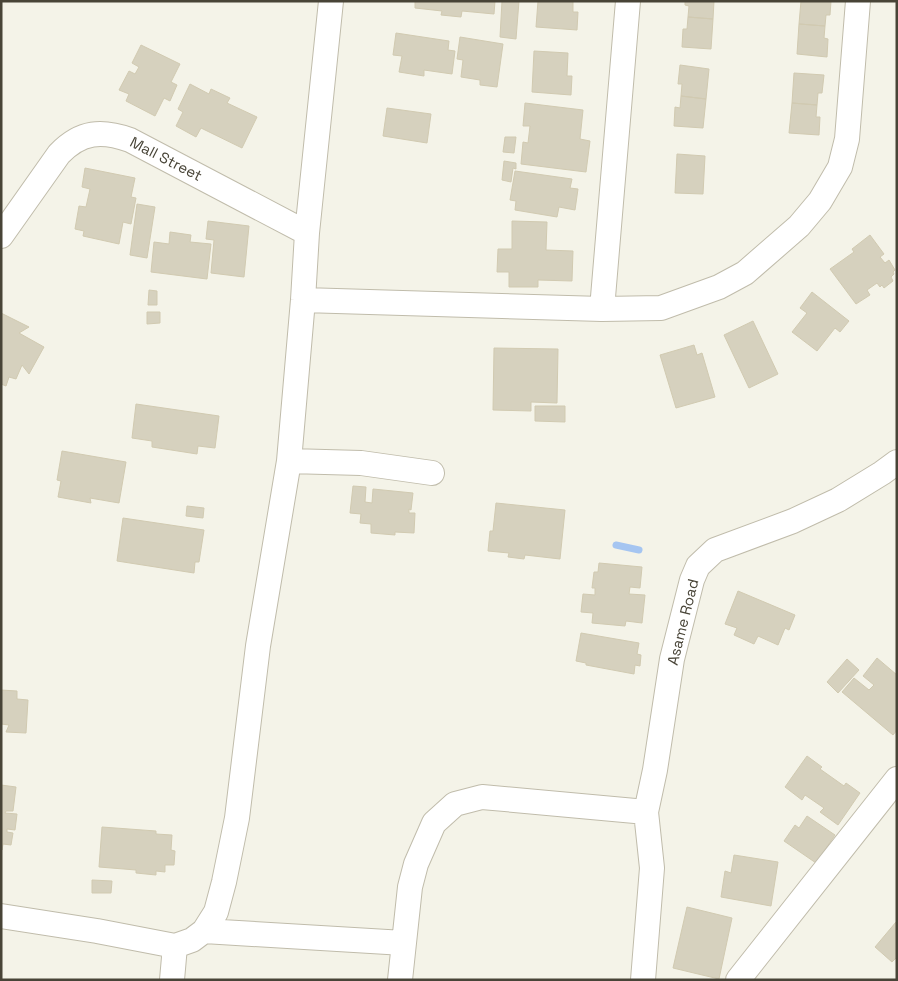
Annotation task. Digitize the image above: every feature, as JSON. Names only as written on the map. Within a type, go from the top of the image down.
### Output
[{"type":"street","points":[[1,916],[97,931],[175,946],[192,940],[204,931],[216,912],[237,818],[258,646],[289,461],[307,232],[332,1]]},
{"type":"street","points":[[602,310],[628,1]]},
{"type":"street","points":[[303,300],[602,310],[661,308],[719,288],[745,273],[799,226],[820,202],[840,167],[847,139],[858,1]]},
{"type":"street","name":"Mall Street","points":[[1,236],[59,154],[79,137],[97,134],[114,135],[130,140],[307,232]]},
{"type":"street","points":[[289,461],[361,463],[432,473]]},
{"type":"street","name":"Asame Road","points":[[643,980],[652,868],[646,812],[655,770],[672,659],[692,580],[698,566],[715,550],[793,521],[838,500],[897,462]]},
{"type":"street","points":[[738,980],[897,779]]},
{"type":"street","points":[[400,980],[410,887],[416,864],[434,823],[455,804],[482,797],[646,812]]},
{"type":"street","points":[[204,931],[404,943]]},
{"type":"street","points":[[172,980],[175,946]]},
{"type":"building","points":[[415,1],[495,1],[494,14],[462,11],[461,17],[441,15],[442,11],[415,8]]},
{"type":"building","points":[[502,1],[519,1],[516,39],[500,37]]},
{"type":"building","points":[[538,1],[573,1],[573,12],[578,12],[577,30],[536,27]]},
{"type":"building","points":[[685,1],[714,1],[713,19],[688,17],[689,6],[685,5]]},
{"type":"building","points":[[801,1],[831,1],[830,15],[826,15],[825,26],[799,24]]},
{"type":"building","points":[[688,17],[713,19],[711,49],[682,47],[683,29],[687,29]]},
{"type":"building","points":[[799,24],[825,26],[824,38],[828,39],[827,57],[797,54]]},
{"type":"building","points":[[396,33],[449,41],[448,50],[455,51],[452,74],[424,70],[424,76],[399,72],[402,56],[393,55]]},
{"type":"building","points":[[460,37],[503,44],[497,87],[480,85],[480,80],[461,77],[463,60],[457,59]]},
{"type":"building","points":[[141,45],[180,64],[171,82],[177,85],[170,101],[164,98],[155,116],[126,101],[129,94],[119,90],[129,71],[135,74],[139,67],[132,63]]},
{"type":"building","points":[[534,51],[568,53],[567,76],[572,76],[571,95],[532,92]]},
{"type":"building","points":[[680,65],[709,69],[706,99],[681,96],[682,84],[678,84]]},
{"type":"building","points":[[794,73],[824,75],[822,93],[818,93],[817,105],[792,103]]},
{"type":"building","points":[[190,84],[209,94],[211,89],[230,98],[227,103],[257,117],[242,148],[201,128],[196,137],[176,126],[183,112],[178,109]]},
{"type":"building","points":[[681,96],[706,99],[703,128],[674,126],[675,107],[680,108]]},
{"type":"building","points":[[525,103],[583,110],[580,139],[590,141],[586,172],[521,164],[523,142],[528,143],[530,126],[523,126]]},
{"type":"building","points":[[792,103],[817,105],[816,117],[820,117],[819,135],[789,133]]},
{"type":"building","points":[[387,108],[431,114],[427,143],[383,136]]},
{"type":"building","points":[[505,137],[516,137],[514,153],[503,152]]},
{"type":"building","points":[[677,154],[705,156],[703,194],[675,193]]},
{"type":"building","points":[[504,161],[516,163],[516,169],[513,168],[511,182],[502,180]]},
{"type":"building","points":[[85,168],[135,178],[131,197],[136,198],[131,224],[123,222],[119,244],[83,236],[84,231],[75,229],[79,206],[86,207],[90,189],[82,187]]},
{"type":"building","points":[[515,171],[572,179],[570,188],[578,189],[575,210],[559,207],[557,217],[515,210],[516,201],[510,200]]},
{"type":"building","points":[[137,204],[155,207],[147,258],[130,255]]},
{"type":"building","points":[[208,221],[249,226],[244,277],[211,273],[214,240],[206,239]]},
{"type":"building","points":[[512,221],[547,222],[546,250],[573,251],[572,281],[538,280],[538,287],[509,287],[509,272],[497,272],[498,249],[512,249]]},
{"type":"building","points":[[170,232],[191,235],[190,242],[211,244],[207,279],[151,272],[154,242],[169,244]]},
{"type":"building","points":[[870,235],[884,254],[880,257],[885,263],[889,260],[895,270],[891,277],[893,281],[884,288],[882,285],[880,287],[877,283],[867,290],[870,295],[856,304],[830,269],[854,252],[852,249]]},
{"type":"building","points":[[149,290],[157,291],[157,305],[148,305]]},
{"type":"building","points":[[812,292],[849,321],[840,332],[835,328],[817,351],[792,332],[807,313],[800,308]]},
{"type":"building","points":[[147,312],[160,312],[160,323],[147,324]]},
{"type":"building","points":[[1,313],[29,327],[19,333],[44,347],[29,374],[22,365],[16,379],[9,377],[6,386],[1,384]]},
{"type":"building","points":[[753,321],[778,374],[749,388],[724,335]]},
{"type":"building","points":[[694,345],[697,355],[702,353],[715,397],[676,408],[660,355]]},
{"type":"building","points":[[494,348],[558,349],[557,403],[531,402],[531,411],[493,410]]},
{"type":"building","points":[[136,404],[219,416],[215,448],[198,446],[197,454],[152,447],[152,441],[132,438]]},
{"type":"building","points":[[535,406],[565,406],[565,422],[535,421]]},
{"type":"building","points":[[62,451],[126,462],[119,503],[90,498],[91,503],[58,497],[61,481],[57,480]]},
{"type":"building","points":[[353,486],[366,487],[365,502],[372,503],[373,489],[413,493],[409,513],[415,513],[414,533],[395,532],[395,535],[371,533],[371,524],[360,523],[361,514],[350,513]]},
{"type":"building","points":[[496,503],[565,510],[560,559],[525,555],[524,559],[508,557],[509,553],[488,551],[490,531],[493,531]]},
{"type":"building","points":[[187,506],[204,508],[203,518],[186,516]]},
{"type":"building","points":[[123,518],[204,530],[199,562],[195,562],[194,573],[117,561]]},
{"type":"building","points":[[599,563],[642,567],[640,588],[630,587],[629,594],[645,595],[642,623],[626,621],[625,626],[592,623],[593,613],[581,612],[583,594],[595,595],[595,588],[592,588],[594,572],[598,572]]},
{"type":"building","points":[[738,591],[795,615],[789,630],[785,628],[778,645],[758,636],[754,644],[734,635],[737,628],[725,624]]},
{"type":"building","points":[[581,633],[639,643],[637,654],[641,655],[640,666],[635,665],[634,674],[586,665],[586,663],[576,661]]},
{"type":"building","points":[[877,658],[897,675],[897,730],[893,735],[842,692],[854,678],[869,690],[874,685],[863,676]]},
{"type":"building","points":[[847,659],[859,670],[838,693],[827,682]]},
{"type":"building","points":[[1,690],[17,691],[17,699],[28,700],[26,733],[6,732],[9,725],[1,724]]},
{"type":"building","points":[[807,756],[822,767],[820,769],[844,786],[846,783],[860,793],[838,825],[820,812],[824,808],[805,795],[802,800],[785,787]]},
{"type":"building","points":[[1,785],[16,787],[13,811],[6,811],[5,813],[17,814],[15,830],[7,829],[7,832],[13,833],[11,845],[3,844],[2,850]]},
{"type":"building","points":[[807,816],[835,835],[816,863],[784,841],[795,825],[799,828]]},
{"type":"building","points":[[102,827],[156,831],[156,834],[172,835],[171,850],[175,851],[174,865],[165,865],[165,872],[156,871],[156,875],[136,873],[136,870],[99,867]]},
{"type":"building","points":[[734,855],[778,862],[771,906],[721,897],[725,871],[731,873]]},
{"type":"building","points":[[92,880],[112,881],[111,893],[92,893]]},
{"type":"building","points":[[687,907],[732,918],[719,979],[673,968]]},
{"type":"building","points":[[896,922],[897,957],[892,962],[875,947]]},
{"type":"waterway","points":[[616,545],[639,550]]}]
